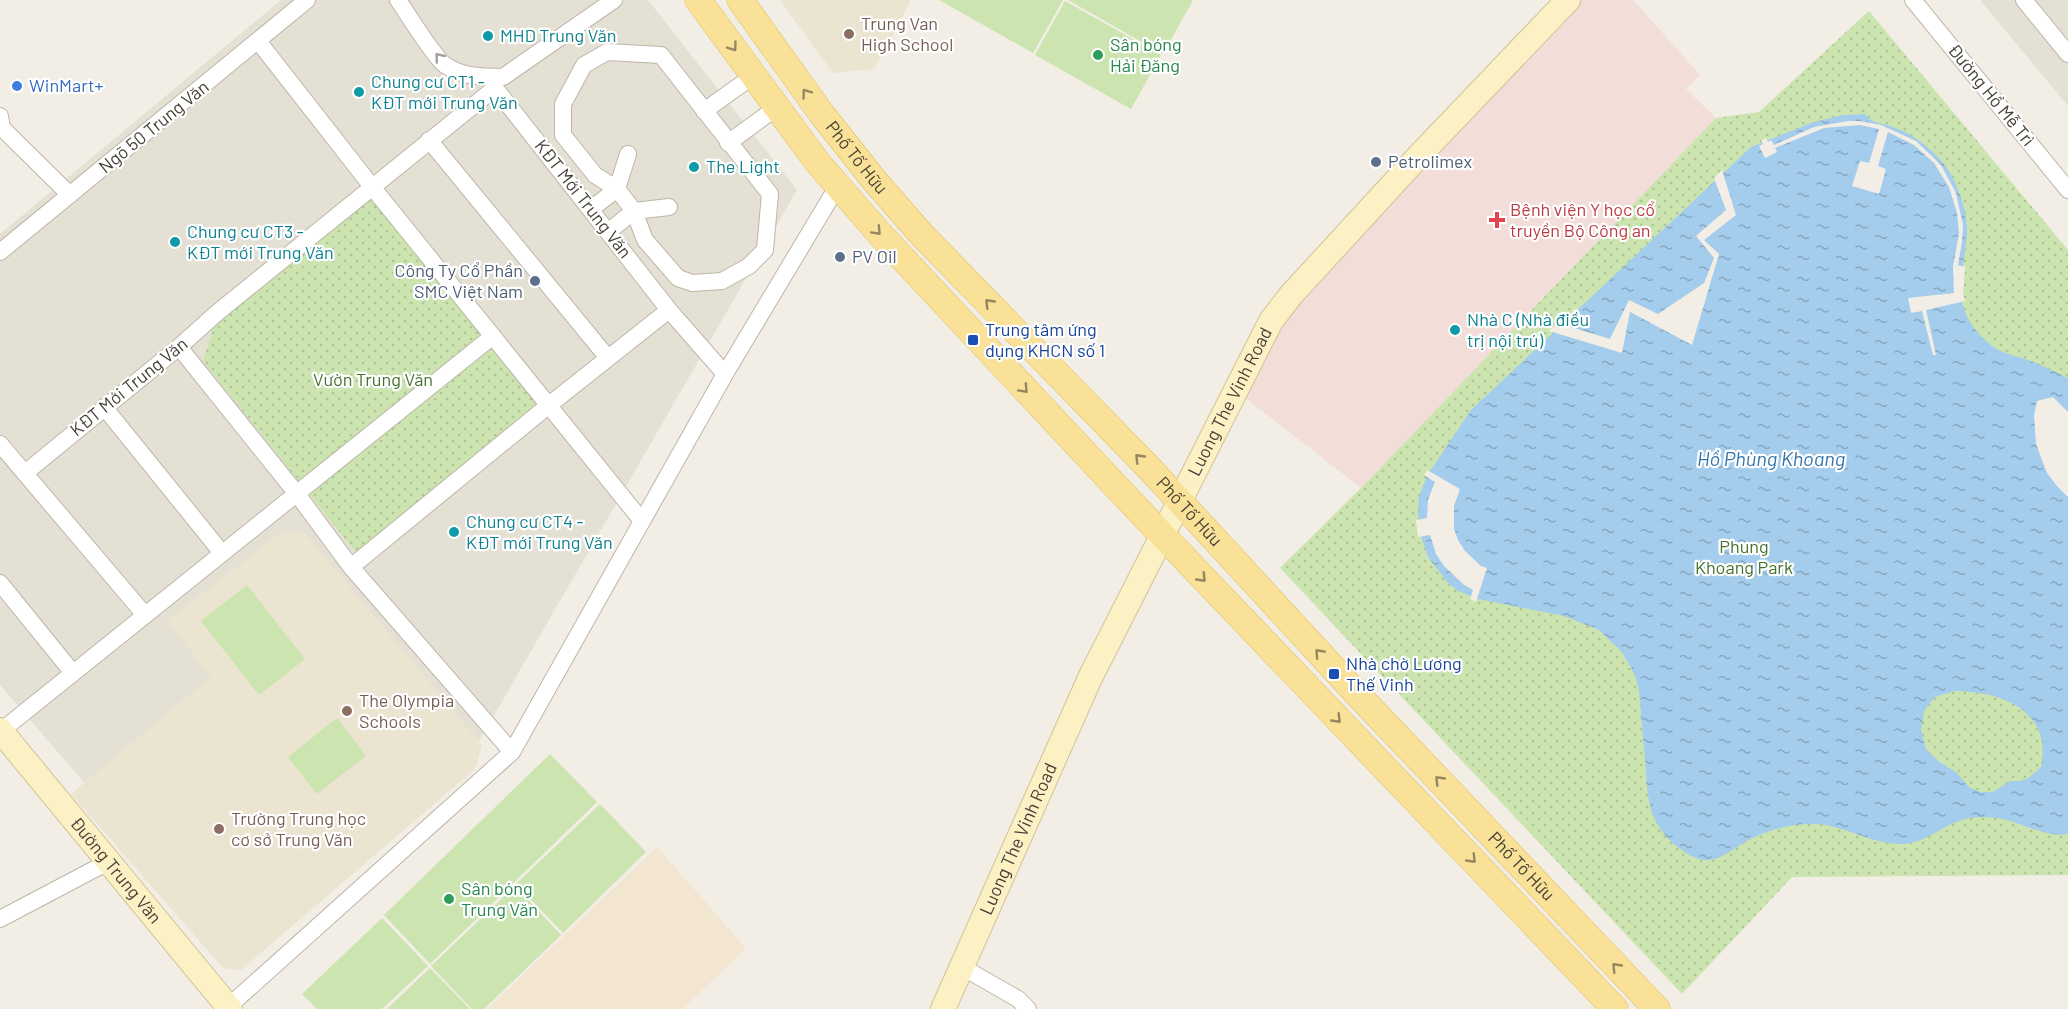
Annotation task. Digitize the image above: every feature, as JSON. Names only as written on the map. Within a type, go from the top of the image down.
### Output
[{"type":"main road","name":"Phố Tố Hữu","points":[[698,0],[776,108],[837,187],[1162,535],[1615,1009]]},
{"type":"main road","name":"Phố Tố Hữu","points":[[740,0],[821,113],[874,180],[922,235],[1179,501],[1359,696],[1657,1009]]},
{"type":"street","name":"Ngõ 50 Trung Văn","points":[[0,252],[307,0]]},
{"type":"street","points":[[398,0],[443,64],[463,74],[503,77],[614,0]]},
{"type":"street","name":"Luong The Vinh Road","points":[[943,1009],[1090,678],[1271,321],[1291,295],[1423,151],[1568,0]]},
{"type":"street","name":"Đường Hồ Mễ Trì","points":[[1913,0],[2068,190]]},
{"type":"street","points":[[2024,0],[2068,54]]},
{"type":"street","points":[[258,41],[373,188],[642,521]]},
{"type":"street","points":[[608,52],[661,55],[704,111],[770,194],[765,250],[749,266],[722,281],[692,283],[678,278],[645,240],[634,211],[617,189],[595,175],[563,135],[563,104],[584,65],[608,52]]},
{"type":"street","points":[[704,111],[753,76]]},
{"type":"street","name":"KĐT Mới Trung Văn","points":[[25,473],[179,347],[218,312],[495,88],[669,310],[725,374]]},
{"type":"street","points":[[728,143],[776,108]]},
{"type":"street","points":[[1,124],[70,195]]},
{"type":"street","points":[[429,140],[608,358]]},
{"type":"street","points":[[591,209],[617,189],[628,154]]},
{"type":"street","points":[[229,1008],[512,752],[725,374],[837,187]]},
{"type":"street","points":[[609,232],[634,211],[669,207]]},
{"type":"street","points":[[351,567],[669,310]]},
{"type":"street","points":[[0,730],[493,336]]},
{"type":"street","points":[[179,347],[297,494],[351,567],[512,752]]},
{"type":"street","points":[[104,407],[222,554]]},
{"type":"street","points":[[0,444],[145,615]]},
{"type":"street","points":[[0,583],[73,673]]},
{"type":"street","name":"Đường Trung Văn","points":[[0,730],[229,1008]]},
{"type":"street","points":[[0,919],[108,862]]},
{"type":"street","points":[[962,967],[1018,999],[1028,1009]]},
{"type":"shaded area","points":[[281,0],[648,0],[797,190],[470,757],[237,960],[0,685],[0,234]]},
{"type":"shaded area","name":"Trung Van High School","points":[[780,0],[911,0],[874,69],[833,73]]},
{"type":"shaded area","name":"Bệnh viện Y học cổ truyền Bộ Công an","points":[[1578,0],[1633,0],[1700,75],[1686,89],[1716,118],[1361,488],[1240,394],[1283,322]]},
{"type":"shaded area","points":[[1980,0],[2068,0],[2068,106]]},
{"type":"shaded area","points":[[304,532],[482,745],[475,769],[241,970],[223,968],[71,794],[211,677],[167,621],[280,533]]},
{"type":"shaded area","points":[[657,847],[746,948],[683,1009],[487,1009]]},
{"type":"green space","points":[[939,0],[1063,0],[1033,53]]},
{"type":"green space","name":"Sân bóng Hải Đăng","points":[[1068,0],[1193,0],[1163,54]]},
{"type":"green space","name":"Sân bóng Hải Đăng","points":[[1065,1],[1161,55],[1131,109],[1035,55]]},
{"type":"green space","name":"Hồ Phùng Khoang","points":[[1869,11],[2068,250],[2068,875],[1792,877],[1682,994],[1280,568],[1361,488],[1716,118],[1759,112]]},
{"type":"green space","name":"Vườn Trung Văn","points":[[373,188],[549,405],[358,555],[203,361],[218,312]]},
{"type":"green space","points":[[247,585],[305,659],[259,695],[201,621]]},
{"type":"green space","points":[[337,718],[366,756],[317,794],[288,757]]},
{"type":"green space","points":[[550,754],[597,802],[430,964],[384,915]]},
{"type":"green space","name":"Sân bóng Trung Văn","points":[[600,804],[646,852],[563,933],[516,884]]},
{"type":"green space","name":"Sân bóng Trung Văn","points":[[515,886],[561,935],[484,1009],[472,1009],[431,966]]},
{"type":"green space","points":[[382,918],[428,966],[382,1009],[317,1009],[302,994]]},
{"type":"green space","points":[[430,968],[470,1009],[387,1009]]},
{"type":"water","name":"Hồ Phùng Khoang","points":[[1865,114],[1874,121],[1893,127],[1919,140],[1941,160],[1955,182],[1966,219],[1967,233],[1961,294],[1963,307],[1969,319],[1978,332],[1996,349],[2036,363],[2068,378],[2068,833],[2054,834],[2003,819],[1978,817],[1947,826],[1915,842],[1900,844],[1877,841],[1831,826],[1807,824],[1771,830],[1748,840],[1720,857],[1702,860],[1691,856],[1668,839],[1655,819],[1648,797],[1639,691],[1635,675],[1622,652],[1599,630],[1564,616],[1478,599],[1458,591],[1448,583],[1428,557],[1421,536],[1418,513],[1419,496],[1427,476],[1471,410],[1751,147],[1811,123],[1843,115]],"holes":[[[1954,691],[1971,692],[2005,700],[2031,718],[2039,731],[2043,747],[2041,767],[2027,779],[2010,781],[1993,792],[1980,792],[1969,787],[1957,773],[1938,761],[1926,749],[1921,730],[1924,711],[1935,697]]]},
{"type":"pier","points":[[1848,121],[1881,125],[1916,141],[1941,165],[1956,193],[1963,225],[1958,265],[1965,267],[1963,294],[1965,301],[1926,310],[1936,355],[1933,355],[1922,311],[1911,313],[1908,298],[1954,293],[1953,267],[1959,233],[1957,213],[1949,187],[1934,163],[1914,145],[1888,132],[1878,166],[1886,169],[1879,194],[1852,186],[1860,161],[1869,163],[1879,129],[1860,125],[1824,128],[1775,148],[1777,152],[1765,158],[1759,146],[1763,144],[1761,140],[1766,138],[1774,145],[1814,127]]},
{"type":"pier","points":[[1722,170],[1736,215],[1704,240],[1719,254],[1692,345],[1630,312],[1622,353],[1549,331],[1558,323],[1610,339],[1629,300],[1658,314],[1704,283],[1714,258],[1696,236],[1726,210],[1714,178]]},
{"type":"pier","points":[[2053,397],[2068,412],[2068,497],[2047,473],[2036,444],[2034,415],[2037,401]]},
{"type":"pier","points":[[1427,470],[1460,489],[1454,506],[1454,529],[1465,551],[1481,566],[1487,568],[1476,602],[1470,599],[1473,590],[1464,585],[1444,566],[1436,554],[1430,535],[1418,537],[1416,520],[1427,518],[1428,500],[1435,482],[1424,475]]},
{"type":"place","name":"Trung Van High School","points":[[849,34]]},
{"type":"place","name":"MHD Trung Văn","points":[[488,36]]},
{"type":"place","name":"Sân bóng Hải Đăng","points":[[1098,55]]},
{"type":"place","name":"WinMart+","points":[[17,86]]},
{"type":"place","name":"Chung cư CT1 - KĐT mới Trung Văn","points":[[359,92]]},
{"type":"place","name":"Petrolimex","points":[[1376,162]]},
{"type":"place","name":"The Light","points":[[694,167]]},
{"type":"place","name":"Bệnh viện Y học cổ truyền Bộ Công an","points":[[1497,220]]},
{"type":"place","name":"Chung cư CT3 - KĐT mới Trung Văn","points":[[175,242]]},
{"type":"place","name":"PV Oil","points":[[840,257]]},
{"type":"place","name":"Công Ty Cổ Phần SMC Việt Nam","points":[[535,281]]},
{"type":"place","name":"Nhà C (Nhà điều trị nội trú)","points":[[1455,330]]},
{"type":"place","name":"Trung tâm ứng dụng KHCN số 1","points":[[973,340]]},
{"type":"place","name":"Chung cư CT4 - KĐT mới Trung Văn","points":[[454,532]]},
{"type":"place","name":"Nhà chờ Lương Thế Vinh","points":[[1334,674]]},
{"type":"place","name":"The Olympia Schools","points":[[347,711]]},
{"type":"place","name":"Trường Trung học cơ sở Trung Văn","points":[[219,829]]},
{"type":"place","name":"Sân bóng Trung Văn","points":[[449,899]]},
{"type":"park label","name":"Phung Khoang Park","points":[[1744,557]]}]
